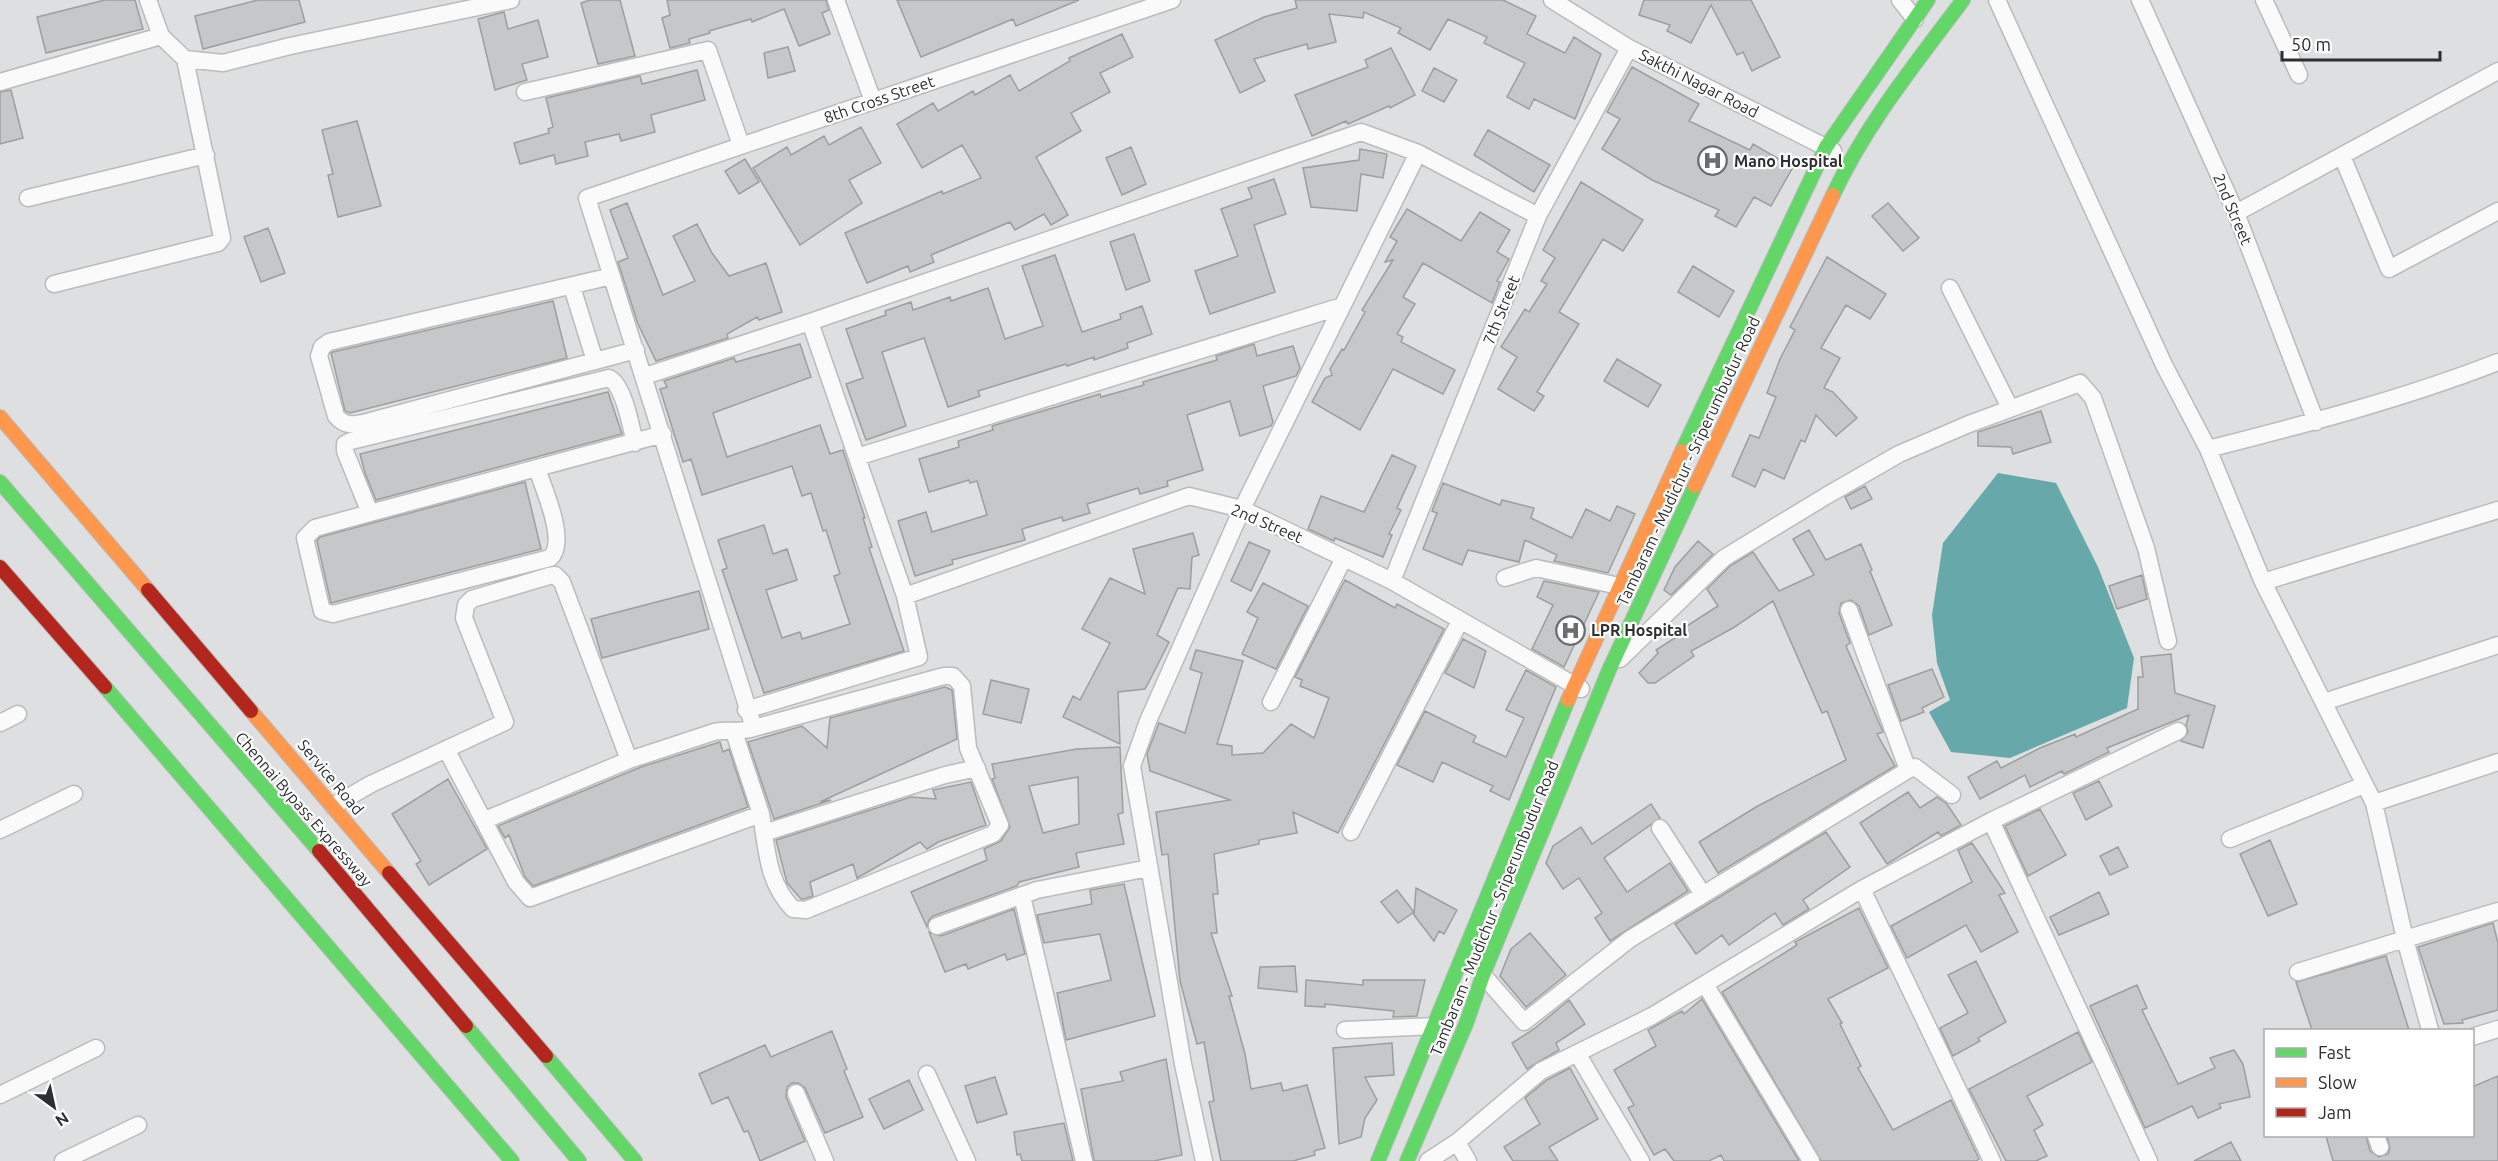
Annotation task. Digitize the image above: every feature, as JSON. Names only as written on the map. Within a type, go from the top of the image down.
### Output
[{"type":"main road","name":"Tambaram - Mudichur - Sriperumbudur Road","points":[[1378,1161],[1574,684],[1751,302],[1826,147],[1928,0]]},
{"type":"main road","name":"Tambaram - Mudichur - Sriperumbudur Road","points":[[1407,1161],[1466,1024],[1483,975],[1609,670],[1850,160],[1891,97],[1963,0]]},
{"type":"main road","name":"Service Road","points":[[0,417],[635,1161]]},
{"type":"main road","name":"Chennai Bypass Expressway","points":[[0,482],[375,916],[579,1161]]},
{"type":"main road","points":[[0,567],[218,816],[512,1161]]},
{"type":"street","points":[[54,284],[220,241],[223,233],[185,59],[161,36],[148,0]]},
{"type":"street","points":[[185,59],[223,63],[471,4],[511,0]]},
{"type":"street","points":[[836,0],[873,101]]},
{"type":"street","name":"8th Cross Street","points":[[612,276],[587,198],[1172,0]]},
{"type":"street","name":"Sakthi Nagar Road","points":[[1552,0],[1629,48],[1850,160]]},
{"type":"street","points":[[1900,0],[1915,19]]},
{"type":"street","points":[[1998,0],[2164,365],[2208,449],[2263,582],[2374,803],[2405,939],[2430,1029]]},
{"type":"street","name":"2nd Street","points":[[2140,0],[2236,213],[2316,422]]},
{"type":"street","points":[[2264,0],[2299,75]]},
{"type":"street","points":[[0,82],[161,36]]},
{"type":"street","name":"7th Street","points":[[1392,581],[1538,216],[1629,48]]},
{"type":"street","points":[[525,92],[708,50],[741,145]]},
{"type":"street","points":[[2236,213],[2498,71]]},
{"type":"street","points":[[645,376],[810,322],[1362,132],[1418,153],[1538,216]]},
{"type":"street","points":[[1204,1161],[1183,1064],[1132,766],[1148,721],[1242,509],[1418,153]]},
{"type":"street","points":[[28,198],[206,155]]},
{"type":"street","points":[[2342,156],[2389,269],[2498,211]]},
{"type":"street","points":[[636,350],[352,426],[342,423],[336,417],[319,356],[322,346],[329,342],[591,283],[612,276],[645,376],[663,434],[746,710],[754,728]]},
{"type":"street","points":[[573,287],[595,361]]},
{"type":"street","points":[[1950,288],[2010,408]]},
{"type":"street","points":[[857,457],[1342,306]]},
{"type":"street","points":[[746,710],[919,657],[905,596],[810,322]]},
{"type":"street","points":[[2208,449],[2316,422],[2431,388],[2498,362]]},
{"type":"street","points":[[370,513],[345,451],[345,444],[351,441],[609,378],[615,381],[621,394],[635,443]]},
{"type":"street","points":[[1609,670],[1724,558],[1899,454],[2010,408],[2080,383],[2089,391],[2146,548],[2168,641]]},
{"type":"street","points":[[537,469],[558,541],[555,554],[550,558],[326,614],[319,605],[304,538],[315,528],[663,434]]},
{"type":"street","name":"2nd Street","points":[[905,596],[1189,496],[1242,509],[1392,581],[1574,684],[1597,700]]},
{"type":"street","points":[[2263,582],[2498,510]]},
{"type":"street","points":[[1271,702],[1344,558]]},
{"type":"street","points":[[1505,578],[1536,568],[1619,586]]},
{"type":"street","points":[[333,806],[371,784],[505,722],[464,618],[466,604],[472,599],[555,575],[561,582],[629,760]]},
{"type":"street","points":[[1849,610],[1908,770]]},
{"type":"street","points":[[1351,832],[1460,621]]},
{"type":"street","points":[[2324,702],[2498,645]]},
{"type":"street","points":[[485,820],[629,760],[714,732],[726,729],[734,732],[754,728],[944,676],[953,676],[962,686],[968,748],[998,815],[1000,825],[993,834],[806,910],[793,909],[782,898],[769,868],[761,814],[734,732]]},
{"type":"street","points":[[0,723],[18,714]]},
{"type":"street","points":[[1428,1161],[1457,1142],[1542,1071],[1652,1016],[1862,889],[1991,821],[2178,731]]},
{"type":"street","points":[[446,749],[516,882],[530,898],[761,814]]},
{"type":"street","points":[[2374,803],[2498,762]]},
{"type":"street","points":[[1483,975],[1524,1022],[1630,939],[1702,893],[1908,770],[1915,767],[1952,795]]},
{"type":"street","points":[[764,833],[977,768]]},
{"type":"street","points":[[2230,839],[2364,785]]},
{"type":"street","points":[[0,830],[74,794]]},
{"type":"street","points":[[1991,821],[2149,1161]]},
{"type":"street","points":[[1659,828],[1702,893]]},
{"type":"street","points":[[938,926],[1022,896],[1149,868]]},
{"type":"street","points":[[1862,889],[1992,1161]]},
{"type":"street","points":[[1022,896],[1084,1161]]},
{"type":"street","points":[[2298,972],[2498,911]]},
{"type":"street","points":[[1705,984],[1811,1161]]},
{"type":"street","points":[[1345,1029],[1435,1026]]},
{"type":"street","points":[[2474,1036],[2498,1029]]},
{"type":"street","points":[[0,1095],[96,1048]]},
{"type":"street","points":[[1577,1053],[1641,1161]]},
{"type":"street","points":[[927,1074],[967,1161]]},
{"type":"street","points":[[796,1094],[825,1161]]},
{"type":"street","points":[[63,1161],[138,1125]]},
{"type":"street","points":[[1457,1142],[1468,1161]]},
{"type":"water","points":[[1998,473],[2056,483],[2098,567],[2134,658],[2127,708],[2010,758],[1951,752],[1929,712],[1950,700],[1937,663],[1932,615],[1943,543]]},
{"type":"building","points":[[105,0],[135,0],[143,29],[46,53],[37,17]]},
{"type":"building","points":[[258,0],[299,0],[305,22],[203,49],[195,16]]},
{"type":"building","points":[[590,0],[620,0],[635,56],[598,64],[581,3]]},
{"type":"building","points":[[667,0],[826,0],[829,10],[822,13],[830,34],[799,46],[784,9],[752,22],[751,19],[709,31],[710,33],[689,39],[690,43],[670,48],[662,18],[670,15]]},
{"type":"building","points":[[897,0],[1079,0],[1016,26],[1013,19],[921,57]]},
{"type":"building","points":[[1295,0],[1503,0],[1536,16],[1527,34],[1565,53],[1574,37],[1601,54],[1575,119],[1534,99],[1529,109],[1507,97],[1525,63],[1484,43],[1487,37],[1448,19],[1430,50],[1398,33],[1401,28],[1364,12],[1363,18],[1329,14],[1336,42],[1308,49],[1307,44],[1254,59],[1265,81],[1240,93],[1215,40],[1264,17],[1297,8]]},
{"type":"building","points":[[1644,0],[1751,0],[1780,57],[1752,71],[1743,52],[1737,55],[1711,5],[1691,43],[1667,31],[1670,25],[1639,15]]},
{"type":"building","points":[[504,12],[508,29],[538,20],[548,57],[522,64],[527,80],[495,90],[478,19]]},
{"type":"building","points":[[1122,34],[1133,57],[1100,73],[1110,92],[1071,113],[1081,131],[1036,157],[1068,215],[1051,225],[1044,214],[1015,230],[1010,222],[931,255],[934,262],[910,272],[908,266],[867,283],[845,233],[942,191],[943,194],[981,178],[962,145],[922,168],[897,124],[933,103],[938,111],[973,91],[975,95],[1010,75],[1019,91],[1070,61],[1069,58]]},
{"type":"building","points":[[788,47],[795,71],[768,78],[764,53]]},
{"type":"building","points":[[1391,48],[1415,95],[1390,108],[1389,106],[1348,124],[1346,121],[1312,136],[1295,95],[1368,67],[1365,60]]},
{"type":"building","points":[[1632,67],[1699,104],[1689,121],[1750,150],[1753,144],[1793,167],[1771,206],[1754,197],[1736,227],[1715,216],[1719,210],[1652,180],[1602,149],[1620,119],[1607,112]]},
{"type":"building","points":[[1434,68],[1457,80],[1444,102],[1422,91]]},
{"type":"building","points":[[697,70],[705,100],[651,115],[655,132],[621,141],[619,134],[585,142],[588,156],[556,164],[554,155],[520,164],[514,143],[549,133],[548,129],[553,127],[546,98],[640,76],[642,84]]},
{"type":"building","points":[[11,90],[23,138],[0,144],[0,92]]},
{"type":"building","points":[[357,121],[381,206],[338,217],[328,175],[333,174],[322,130]]},
{"type":"building","points":[[861,127],[881,163],[849,180],[862,203],[800,245],[753,168],[787,147],[791,155],[824,136],[829,145]]},
{"type":"building","points":[[1488,130],[1550,165],[1534,192],[1474,155]]},
{"type":"building","points":[[1131,147],[1146,184],[1122,195],[1106,158]]},
{"type":"building","points":[[1360,149],[1387,154],[1383,178],[1361,174],[1357,211],[1311,207],[1303,168],[1359,160]]},
{"type":"building","points":[[745,159],[759,182],[739,194],[725,171]]},
{"type":"building","points":[[1274,179],[1286,214],[1254,225],[1275,292],[1210,314],[1195,271],[1238,256],[1221,209],[1252,198],[1248,188]]},
{"type":"building","points":[[1581,182],[1643,220],[1623,251],[1603,239],[1559,312],[1579,324],[1537,392],[1544,396],[1534,411],[1498,389],[1517,357],[1501,347],[1525,309],[1529,312],[1547,284],[1541,281],[1555,258],[1543,250]]},
{"type":"building","points":[[627,203],[663,295],[695,281],[673,236],[697,224],[712,253],[729,276],[766,263],[782,312],[759,320],[757,317],[727,334],[728,338],[656,361],[638,324],[618,262],[628,258],[610,210]]},
{"type":"building","points":[[1888,203],[1919,238],[1903,251],[1872,216]]},
{"type":"building","points":[[1407,209],[1461,241],[1480,212],[1510,230],[1497,252],[1509,259],[1497,281],[1500,282],[1492,303],[1423,263],[1403,297],[1415,304],[1397,334],[1403,337],[1401,342],[1455,370],[1443,394],[1393,369],[1360,430],[1312,402],[1325,378],[1332,375],[1330,369],[1342,349],[1344,350],[1365,312],[1362,310],[1393,260],[1385,262],[1397,241],[1390,237]]},
{"type":"building","points":[[268,228],[285,273],[261,282],[244,237]]},
{"type":"building","points":[[1134,234],[1150,281],[1126,290],[1110,242]]},
{"type":"building","points":[[1055,255],[1082,332],[1121,319],[1120,314],[1142,306],[1152,334],[1127,343],[1128,348],[1094,360],[1094,357],[1067,366],[1066,364],[978,391],[980,396],[948,407],[924,338],[882,352],[906,426],[866,440],[846,384],[863,378],[846,329],[886,315],[885,311],[911,302],[913,310],[950,297],[951,301],[988,288],[1005,339],[1043,326],[1022,266]]},
{"type":"building","points":[[1827,257],[1886,294],[1870,319],[1846,305],[1821,348],[1840,358],[1824,388],[1833,392],[1857,418],[1836,436],[1816,415],[1805,442],[1801,440],[1784,479],[1763,469],[1755,487],[1732,476],[1750,435],[1759,438],[1776,397],[1767,393],[1780,359],[1795,330],[1790,327]]},
{"type":"building","points":[[1693,266],[1734,291],[1719,317],[1678,292]]},
{"type":"building","points":[[553,301],[567,358],[350,413],[345,411],[331,353]]},
{"type":"building","points":[[800,344],[811,377],[713,413],[727,457],[820,425],[830,454],[843,450],[865,518],[863,518],[872,547],[869,548],[904,651],[764,693],[722,570],[727,568],[718,540],[764,525],[773,554],[787,549],[797,580],[766,590],[782,638],[800,632],[802,639],[850,624],[834,576],[840,574],[826,530],[823,531],[811,493],[802,496],[792,466],[702,495],[691,459],[683,462],[660,389],[667,387],[664,381],[734,358],[736,362]]},
{"type":"building","points":[[1254,344],[1257,356],[1293,346],[1300,368],[1296,376],[1263,386],[1273,422],[1271,426],[1240,436],[1230,401],[1187,415],[1203,470],[1167,481],[1168,486],[1140,494],[1138,488],[1087,504],[1090,513],[1063,521],[1062,517],[1022,529],[1025,540],[952,560],[953,564],[915,576],[898,521],[926,512],[932,532],[987,515],[977,481],[970,483],[969,480],[929,492],[919,459],[959,447],[958,441],[993,430],[992,426],[1100,394],[1101,397],[1144,385],[1143,382],[1217,360],[1216,356]]},
{"type":"building","points":[[1617,359],[1661,385],[1648,407],[1604,381]]},
{"type":"building","points":[[608,392],[622,434],[376,500],[365,473],[360,454]]},
{"type":"building","points":[[2041,411],[2051,442],[2013,454],[2011,447],[1978,446],[1978,432]]},
{"type":"building","points":[[1392,455],[1416,466],[1397,508],[1401,510],[1389,534],[1392,535],[1383,557],[1335,538],[1334,541],[1308,529],[1321,496],[1364,512]]},
{"type":"building","points":[[525,482],[541,549],[331,603],[317,541],[320,537]]},
{"type":"building","points":[[1443,483],[1500,505],[1502,500],[1534,508],[1531,518],[1572,538],[1586,509],[1610,521],[1617,506],[1635,514],[1608,573],[1554,561],[1557,555],[1525,540],[1519,562],[1468,550],[1462,565],[1423,549],[1437,513],[1432,511]]},
{"type":"building","points":[[1865,486],[1872,499],[1851,509],[1845,497]]},
{"type":"building","points":[[1809,530],[1826,560],[1861,544],[1872,570],[1870,571],[1892,625],[1869,635],[1859,606],[1851,600],[1841,603],[1839,613],[1850,643],[1846,646],[1883,732],[1877,734],[1895,766],[1718,873],[1699,842],[1756,807],[1846,760],[1827,711],[1822,713],[1773,601],[1733,628],[1691,651],[1694,656],[1655,683],[1648,683],[1639,673],[1658,653],[1656,650],[1681,634],[1679,631],[1718,606],[1707,589],[1730,566],[1753,552],[1779,591],[1814,575],[1793,539]]},
{"type":"building","points":[[1193,533],[1199,555],[1192,557],[1190,589],[1178,588],[1157,635],[1169,642],[1145,689],[1118,692],[1120,744],[1063,717],[1073,696],[1080,700],[1110,643],[1082,629],[1110,578],[1145,594],[1133,549]]},
{"type":"building","points":[[1698,541],[1713,554],[1671,595],[1664,590],[1675,567]]},
{"type":"building","points":[[1249,542],[1270,551],[1251,591],[1231,581]]},
{"type":"building","points":[[2142,575],[2147,599],[2117,609],[2109,586]]},
{"type":"building","points":[[1345,580],[1395,608],[1397,604],[1444,629],[1338,833],[1293,812],[1297,833],[1259,840],[1259,844],[1214,854],[1218,894],[1213,894],[1217,933],[1211,933],[1232,996],[1229,996],[1245,1054],[1251,1089],[1281,1083],[1283,1091],[1307,1085],[1325,1148],[1314,1151],[1315,1155],[1293,1161],[1221,1161],[1209,1102],[1214,1101],[1204,1042],[1197,1044],[1180,981],[1168,854],[1162,855],[1156,812],[1230,800],[1150,771],[1147,754],[1159,723],[1185,733],[1202,673],[1190,669],[1196,650],[1243,661],[1217,744],[1232,746],[1232,755],[1263,753],[1291,724],[1314,738],[1329,698],[1300,686],[1302,680],[1295,677]]},
{"type":"building","points":[[1544,581],[1599,592],[1564,667],[1532,649],[1553,605],[1537,597]]},
{"type":"building","points":[[1263,583],[1308,606],[1276,669],[1242,654],[1258,618],[1247,612]]},
{"type":"building","points":[[699,591],[709,629],[602,658],[591,619]]},
{"type":"building","points":[[1463,639],[1486,651],[1474,688],[1445,673]]},
{"type":"building","points":[[2171,654],[2175,693],[2215,706],[2203,748],[2181,741],[2188,732],[2186,725],[2189,715],[2107,748],[2109,752],[2064,774],[2062,771],[2030,787],[2025,775],[1980,799],[1968,777],[1997,761],[2001,768],[2040,748],[2075,734],[2076,737],[2138,709],[2138,677],[2143,677],[2141,657]]},
{"type":"building","points":[[1932,669],[1944,697],[1922,708],[1924,712],[1901,721],[1888,685]]},
{"type":"building","points":[[1526,670],[1556,687],[1509,800],[1490,791],[1493,786],[1442,762],[1433,782],[1397,765],[1425,711],[1476,736],[1473,742],[1506,757],[1524,718],[1506,710]]},
{"type":"building","points":[[991,680],[1029,689],[1021,723],[983,714]]},
{"type":"building","points":[[945,687],[952,690],[957,739],[820,802],[831,800],[774,819],[748,742],[802,726],[827,748],[830,718]]},
{"type":"building","points":[[720,742],[723,752],[729,749],[748,807],[533,886],[525,877],[509,835],[505,838],[498,826],[641,767]]},
{"type":"building","points":[[1120,747],[1123,813],[1118,814],[1124,844],[1076,853],[1079,867],[1019,882],[1017,886],[933,916],[927,927],[911,892],[987,860],[984,849],[1001,841],[1010,827],[992,779],[995,778],[992,764],[1077,749]],"holes":[[[1078,777],[1079,824],[1043,833],[1029,786]]]},
{"type":"building","points":[[448,779],[487,849],[429,885],[416,864],[421,861],[392,814]]},
{"type":"building","points":[[2099,781],[2112,806],[2086,820],[2073,793]]},
{"type":"building","points":[[971,782],[986,825],[938,842],[927,849],[920,842],[857,878],[853,864],[810,882],[813,896],[804,899],[801,899],[787,883],[776,840],[911,797],[936,799],[933,790]]},
{"type":"building","points":[[1908,792],[1920,808],[1937,797],[1947,804],[1961,825],[1941,836],[1938,832],[1887,864],[1860,823]]},
{"type":"building","points":[[1651,804],[1660,818],[1604,858],[1627,892],[1670,863],[1688,891],[1610,941],[1595,918],[1602,913],[1579,878],[1563,889],[1546,863],[1553,846],[1581,827],[1592,844]]},
{"type":"building","points":[[2040,809],[2066,855],[2028,876],[2005,826]]},
{"type":"building","points":[[1826,832],[1850,867],[1803,900],[1809,909],[1783,925],[1775,913],[1729,945],[1722,935],[1696,954],[1675,924]]},
{"type":"building","points":[[2270,840],[2297,904],[2268,916],[2240,854]]},
{"type":"building","points":[[1972,843],[2005,893],[1999,895],[2018,932],[1981,952],[1966,925],[1907,958],[1891,926],[1972,882],[1958,850]]},
{"type":"building","points":[[2118,847],[2128,867],[2110,875],[2100,856]]},
{"type":"building","points":[[1124,884],[1155,1016],[1066,1040],[1057,993],[1111,980],[1100,934],[1044,943],[1037,915],[1092,904],[1090,890]]},
{"type":"building","points":[[1416,888],[1457,910],[1444,934],[1439,931],[1434,941],[1414,915]]},
{"type":"building","points":[[1397,890],[1414,912],[1398,923],[1381,902]]},
{"type":"building","points":[[2099,892],[2109,914],[2059,935],[2050,917]]},
{"type":"building","points":[[1859,908],[1888,968],[1828,999],[1842,1023],[1840,1024],[1861,1066],[1858,1068],[1893,1130],[1951,1100],[1979,1159],[1976,1161],[1821,1161],[1722,992],[1797,945],[1795,942]]},
{"type":"building","points":[[1014,909],[1025,954],[1007,960],[1005,954],[968,969],[966,964],[945,972],[929,932],[941,936]]},
{"type":"building","points":[[2493,923],[2498,943],[2498,1010],[2462,1020],[2463,1023],[2444,1024],[2418,947]]},
{"type":"building","points":[[1530,933],[1566,975],[1526,1007],[1500,976],[1511,949]]},
{"type":"building","points":[[2386,956],[2409,1029],[2312,1029],[2296,982]]},
{"type":"building","points":[[1976,961],[2006,1022],[1978,1038],[1980,1041],[1953,1056],[1940,1028],[1968,1013],[1948,975]]},
{"type":"building","points":[[1295,966],[1297,992],[1258,988],[1260,967]]},
{"type":"building","points":[[1306,980],[1363,985],[1363,980],[1425,980],[1417,1016],[1393,1017],[1394,1011],[1325,1004],[1325,1007],[1305,1006]]},
{"type":"building","points":[[2137,985],[2147,1008],[2142,1010],[2178,1084],[2215,1068],[2210,1058],[2234,1050],[2243,1064],[2250,1097],[2219,1104],[2221,1108],[2198,1118],[2192,1106],[2145,1128],[2090,1006]]},
{"type":"building","points":[[1702,999],[1799,1161],[1724,1161],[1721,1155],[1709,1161],[1674,1161],[1665,1149],[1654,1155],[1628,1108],[1634,1105],[1614,1070],[1656,1046],[1648,1030],[1682,1011],[1684,1014]]},
{"type":"building","points":[[1569,1000],[1585,1024],[1556,1043],[1559,1050],[1527,1069],[1512,1043],[1534,1029]]},
{"type":"building","points":[[832,1031],[847,1069],[844,1071],[863,1117],[825,1133],[805,1088],[798,1083],[792,1083],[787,1087],[786,1097],[805,1141],[760,1161],[748,1131],[744,1132],[728,1097],[712,1104],[699,1074],[765,1045],[771,1057]]},
{"type":"building","points":[[2078,1032],[2092,1062],[2027,1096],[2043,1125],[2034,1130],[2047,1156],[2036,1161],[2006,1161],[1969,1089]]},
{"type":"building","points":[[1392,1043],[1394,1075],[1365,1077],[1377,1100],[1365,1118],[1361,1137],[1339,1144],[1333,1048]]},
{"type":"building","points":[[1166,1059],[1182,1155],[1154,1161],[1094,1161],[1081,1089],[1123,1081],[1120,1072]]},
{"type":"building","points":[[1570,1068],[1598,1119],[1549,1147],[1558,1161],[1513,1161],[1504,1147],[1540,1124],[1525,1098],[1547,1080]]},
{"type":"building","points":[[2498,1076],[2498,1161],[2333,1161],[2326,1137],[2366,1137],[2370,1151],[2379,1157],[2388,1154],[2390,1149],[2387,1137],[2474,1137],[2474,1086]]},
{"type":"building","points":[[995,1077],[1007,1114],[977,1123],[965,1086]]},
{"type":"building","points":[[909,1080],[923,1110],[884,1129],[869,1099]]},
{"type":"building","points":[[1064,1123],[1073,1161],[1022,1161],[1020,1154],[1017,1155],[1014,1132]]},
{"type":"building","points":[[2231,1142],[2241,1161],[2194,1161]]},
{"type":"traffic: fast","points":[[1682,451],[1826,147],[1928,0]]},
{"type":"traffic: fast","points":[[1833,195],[1876,119],[1963,0]]},
{"type":"traffic: fast","points":[[0,482],[319,851]]},
{"type":"traffic: fast","points":[[1407,1161],[1466,1024],[1483,975],[1609,670],[1695,486]]},
{"type":"traffic: fast","points":[[105,687],[512,1161]]},
{"type":"traffic: fast","points":[[1378,1161],[1568,700]]},
{"type":"traffic: fast","points":[[466,1026],[579,1161]]},
{"type":"traffic: fast","points":[[546,1056],[635,1161]]},
{"type":"traffic: slow","points":[[1695,486],[1833,195]]},
{"type":"traffic: slow","points":[[0,417],[148,590]]},
{"type":"traffic: slow","points":[[1568,700],[1682,451]]},
{"type":"traffic: slow","points":[[251,711],[389,873]]},
{"type":"traffic: jam","points":[[0,567],[105,687]]},
{"type":"traffic: jam","points":[[148,590],[251,711]]},
{"type":"traffic: jam","points":[[319,851],[466,1026]]},
{"type":"traffic: jam","points":[[389,873],[546,1056]]},
{"type":"place","name":"Mano Hospital","points":[[1713,161]]},
{"type":"place","name":"LPR Hospital","points":[[1570,630]]}]
